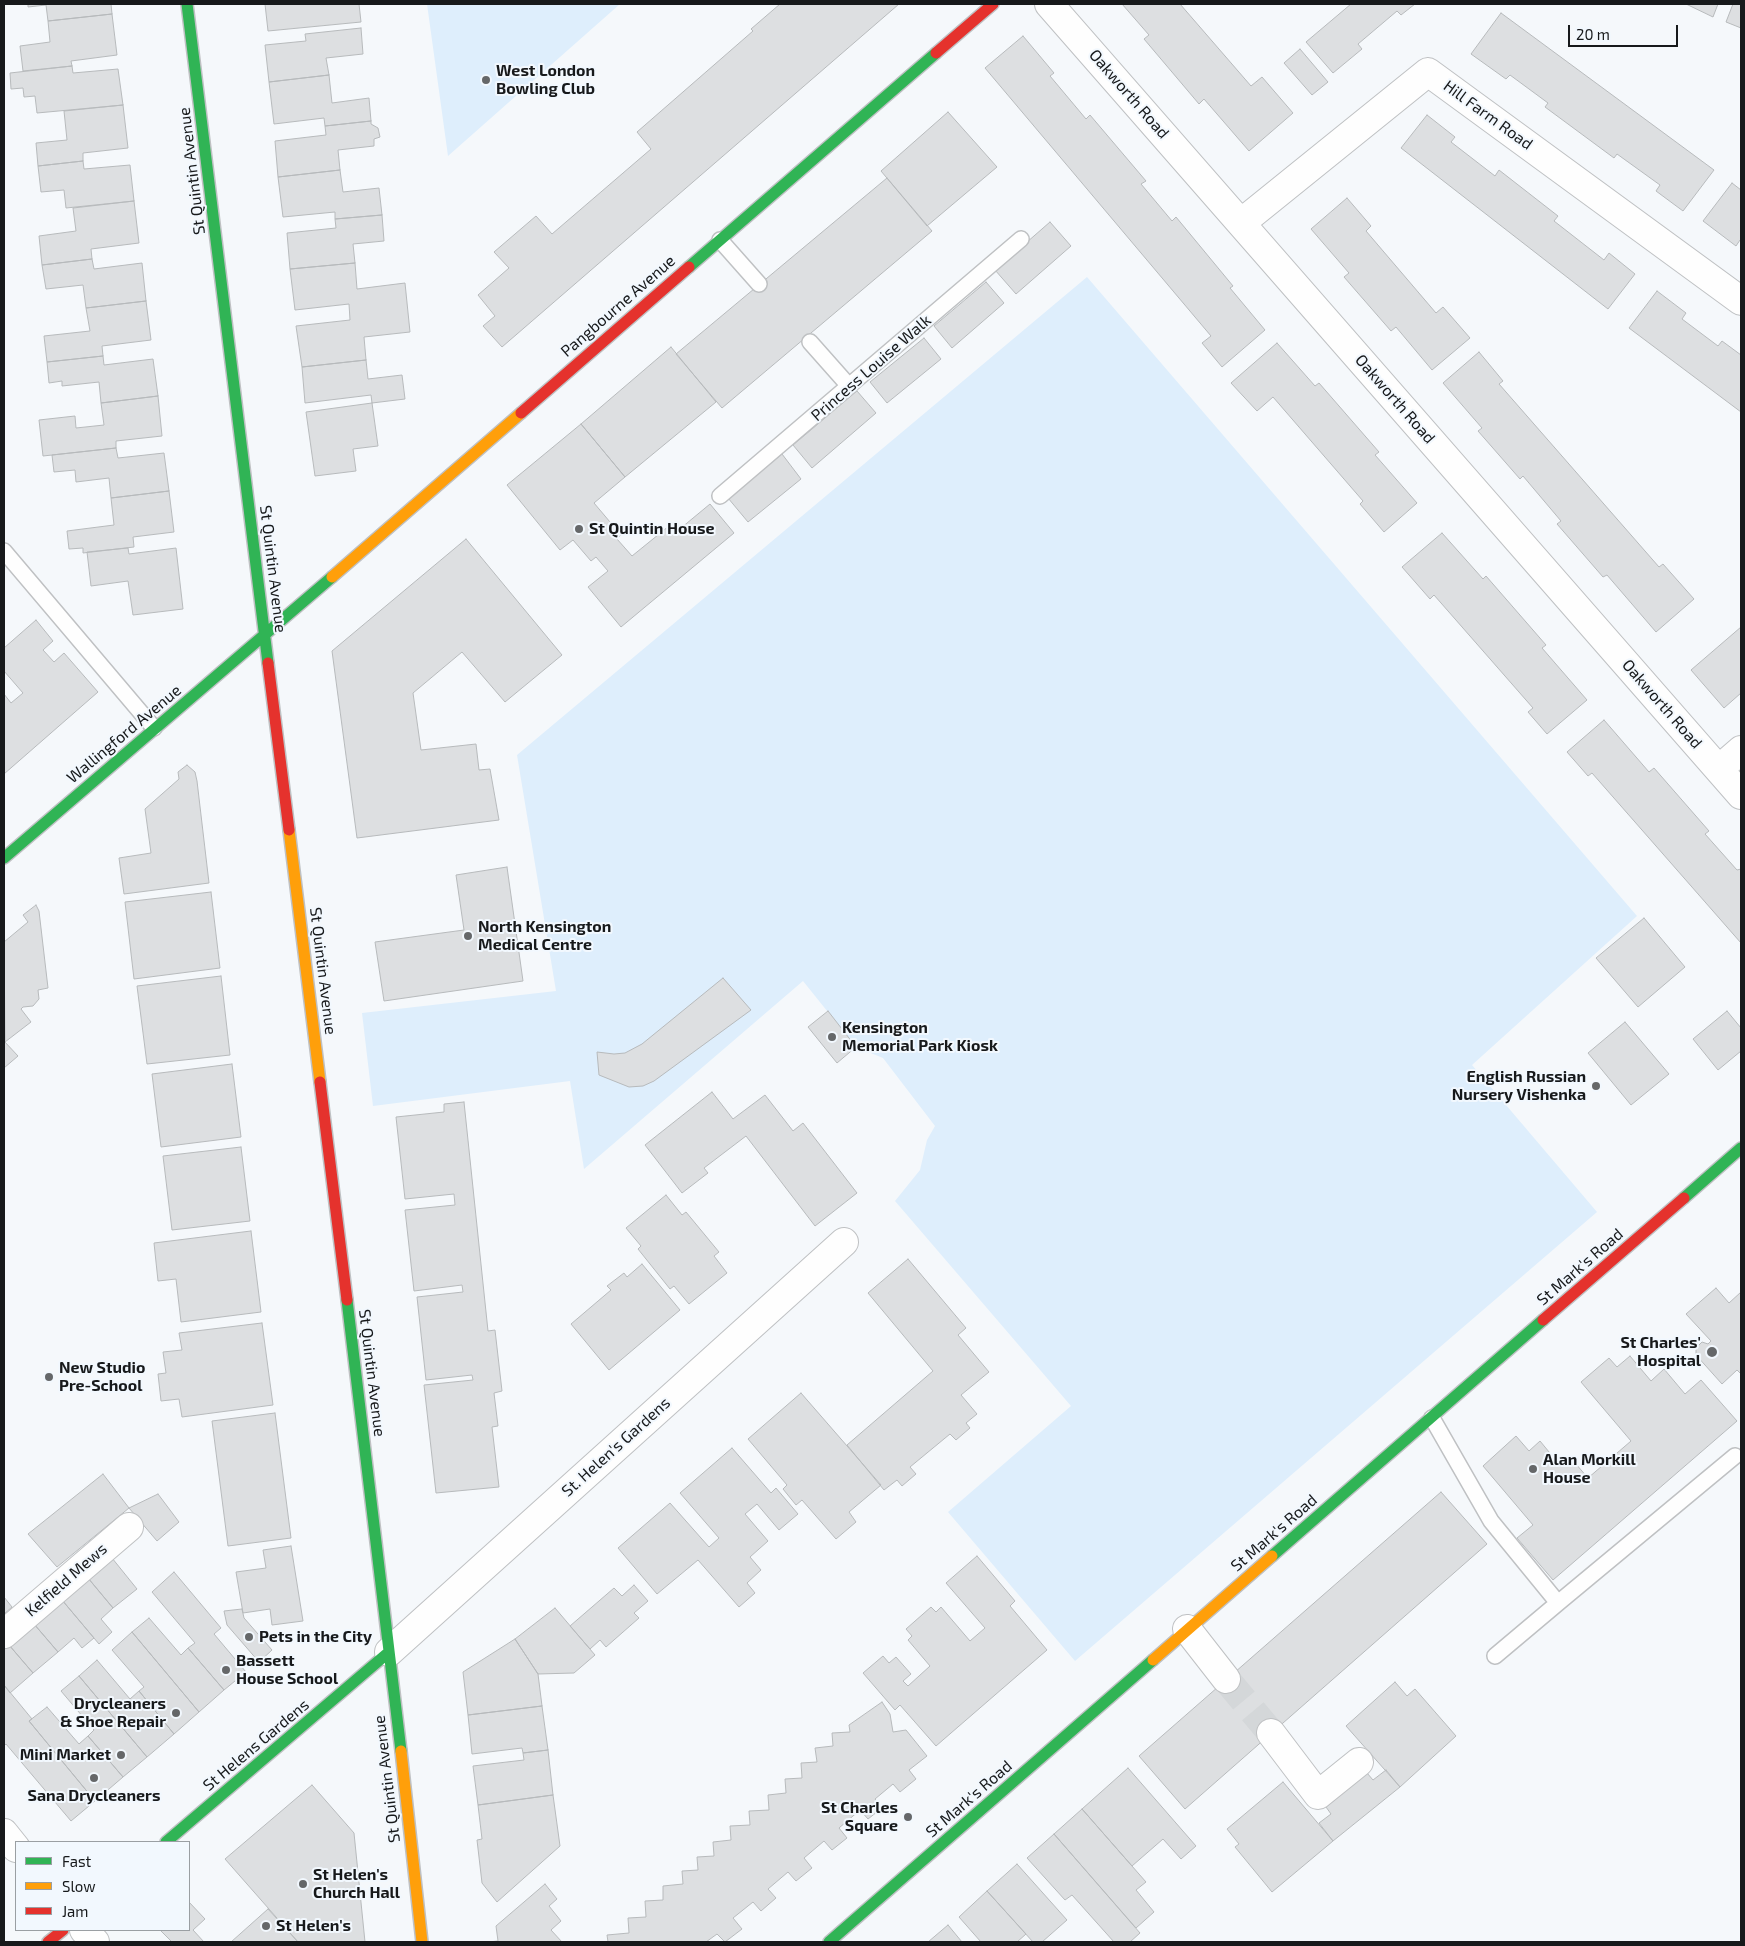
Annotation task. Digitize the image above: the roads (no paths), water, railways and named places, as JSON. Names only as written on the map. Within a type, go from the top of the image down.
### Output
[{"type":"street","name":"St Quintin Avenue","points":[[188,4],[383,1590],[422,1942]]},
{"type":"street","name":"Pangbourne Avenue","points":[[265,634],[993,4]]},
{"type":"street","name":"Oakworth Road","points":[[1049,4],[1741,795]]},
{"type":"street","name":"Hill Farm Road","points":[[1241,223],[1428,72],[1741,301]]},
{"type":"street","name":"Wallingford Avenue","points":[[4,858],[265,634]]},
{"type":"street","points":[[1719,769],[1741,750]]},
{"type":"street","name":"St Mark's Road","points":[[829,1942],[1741,1148]]},
{"type":"street","name":"St. Helen's Gardens","points":[[389,1652],[844,1242]]},
{"type":"street","name":"Kelfield Mews","points":[[4,1634],[129,1526]]},
{"type":"street","points":[[1187,1629],[1226,1680]]},
{"type":"street","name":"St Helens Gardens","points":[[167,1841],[389,1652]]},
{"type":"street","points":[[1271,1734],[1318,1795],[1359,1762]]},
{"type":"street","points":[[4,1833],[15,1847]]},
{"type":"street","points":[[48,1942],[62,1931]]},
{"type":"street","points":[[85,1931],[96,1942]]},
{"type":"lane","name":"Princess Louise Walk","points":[[720,496],[1021,238]]},
{"type":"lane","points":[[720,240],[759,284]]},
{"type":"lane","points":[[810,342],[849,386]]},
{"type":"lane","points":[[4,551],[154,728]]},
{"type":"lane","points":[[1432,1418],[1491,1521],[1558,1602]]},
{"type":"lane","points":[[1495,1656],[1735,1456]]},
{"type":"tunnel","points":[[1226,1679],[1271,1733]]},
{"type":"place","name":"West London Bowling Club","points":[[486,80]]},
{"type":"place","name":"St Quintin House","points":[[579,529]]},
{"type":"place","name":"North Kensington Medical Centre","points":[[468,936]]},
{"type":"place","name":"Kensington Memorial Park Kiosk","points":[[832,1037]]},
{"type":"place","name":"English Russian Nursery Vishenka","points":[[1596,1086]]},
{"type":"place","name":"St Charles' Hospital","points":[[1712,1352]]},
{"type":"place","name":"New Studio Pre-School","points":[[49,1377]]},
{"type":"place","name":"Alan Morkill House","points":[[1533,1469]]},
{"type":"place","name":"Pets in the City","points":[[249,1637]]},
{"type":"place","name":"Bassett House School","points":[[226,1670]]},
{"type":"place","name":"Drycleaners & Shoe Repair","points":[[176,1713]]},
{"type":"place","name":"Mini Market","points":[[121,1755]]},
{"type":"place","name":"Sana Drycleaners","points":[[94,1778]]},
{"type":"place","name":"St Charles Square","points":[[908,1817]]},
{"type":"place","name":"St Helen's Church Hall","points":[[303,1884]]},
{"type":"place","name":"St Helen's","points":[[266,1926]]}]
